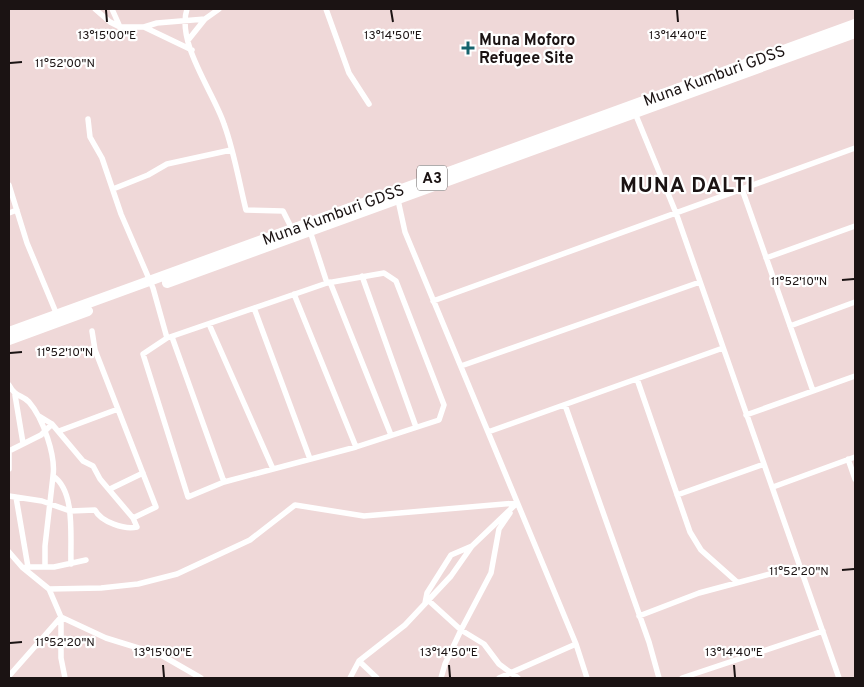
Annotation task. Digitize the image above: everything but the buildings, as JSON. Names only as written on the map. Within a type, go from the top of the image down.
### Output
[{"type":"highway","name":"Muna Kumburi GDSS","points":[[9,340],[292,229],[855,24]]},
{"type":"highway","name":"Muna Kumburi GDSS","points":[[9,332],[398,200],[855,33]]},
{"type":"street","points":[[95,9],[110,22],[120,27],[144,27],[157,23],[205,19]]},
{"type":"street","points":[[112,9],[120,27]]},
{"type":"street","points":[[187,9],[186,20],[196,67],[224,124],[246,210],[283,211],[292,229]]},
{"type":"street","points":[[189,39],[205,19],[220,9]]},
{"type":"street","points":[[326,9],[349,73],[369,104]]},
{"type":"street","points":[[144,27],[192,50]]},
{"type":"street","points":[[635,113],[676,213],[839,678]]},
{"type":"street","points":[[88,119],[90,137],[102,158],[152,284],[224,482]]},
{"type":"street","points":[[434,301],[855,148]]},
{"type":"street","points":[[113,188],[148,176],[167,164],[231,150]]},
{"type":"street","points":[[9,185],[27,243],[58,315]]},
{"type":"street","points":[[742,189],[813,391]]},
{"type":"street","points":[[398,200],[405,232],[576,644],[587,678]]},
{"type":"street","points":[[9,213],[17,210]]},
{"type":"street","points":[[766,258],[855,226]]},
{"type":"street","points":[[310,231],[390,435]]},
{"type":"street","points":[[384,273],[396,281],[444,405],[439,420],[356,447],[224,482],[188,497],[144,354],[170,337],[294,294],[329,283],[362,276],[384,273]]},
{"type":"street","points":[[362,276],[416,427]]},
{"type":"street","points":[[461,366],[700,282]]},
{"type":"street","points":[[294,294],[356,447]]},
{"type":"street","points":[[790,326],[855,302]]},
{"type":"street","points":[[254,308],[310,459]]},
{"type":"street","points":[[209,324],[273,469]]},
{"type":"street","points":[[92,331],[95,350],[156,506],[133,518]]},
{"type":"street","points":[[488,432],[723,348]]},
{"type":"street","points":[[746,415],[855,376]]},
{"type":"street","points":[[637,379],[690,532],[701,550],[737,582]]},
{"type":"street","points":[[9,385],[15,395],[23,443]]},
{"type":"street","points":[[15,395],[27,400],[39,416],[53,457],[45,567]]},
{"type":"street","points":[[564,405],[640,616],[659,678]]},
{"type":"street","points":[[59,431],[118,409]]},
{"type":"street","points":[[9,496],[70,511],[96,510],[98,516],[105,522],[135,529],[137,527],[133,518],[93,466],[83,461],[59,431],[39,416]]},
{"type":"street","points":[[9,469],[9,451],[17,449],[23,443],[44,432],[52,424]]},
{"type":"street","points":[[773,487],[855,457]]},
{"type":"street","points":[[848,460],[855,479]]},
{"type":"street","points":[[677,495],[764,464]]},
{"type":"street","points":[[110,489],[143,473]]},
{"type":"street","points":[[53,476],[64,485],[70,511],[71,564]]},
{"type":"street","points":[[16,497],[25,567]]},
{"type":"street","points":[[350,678],[359,661],[405,625],[451,576],[472,546],[517,503]]},
{"type":"street","points":[[49,588],[101,588],[138,584],[177,574],[250,540],[295,505],[364,516],[517,503]]},
{"type":"street","points":[[441,678],[461,630],[491,572],[499,529],[517,503]]},
{"type":"street","points":[[426,602],[427,593],[443,564],[451,555],[472,546]]},
{"type":"street","points":[[9,552],[49,588],[60,617],[65,678]]},
{"type":"street","points":[[25,567],[45,567],[86,560]]},
{"type":"street","points":[[640,616],[699,593],[800,566]]},
{"type":"street","points":[[426,602],[461,630],[484,644],[499,664],[510,674],[518,678]]},
{"type":"street","points":[[9,676],[60,617]]},
{"type":"street","points":[[60,617],[106,638],[161,655],[201,678]]},
{"type":"street","points":[[682,678],[823,631]]},
{"type":"street","points":[[499,678],[576,644]]},
{"type":"street","points":[[359,661],[377,678]]},
{"type":"place","name":"Muna Moforo Refugee Site","points":[[468,48]]},
{"type":"district","name":"MUNA DALTI","points":[[687,185]]}]
